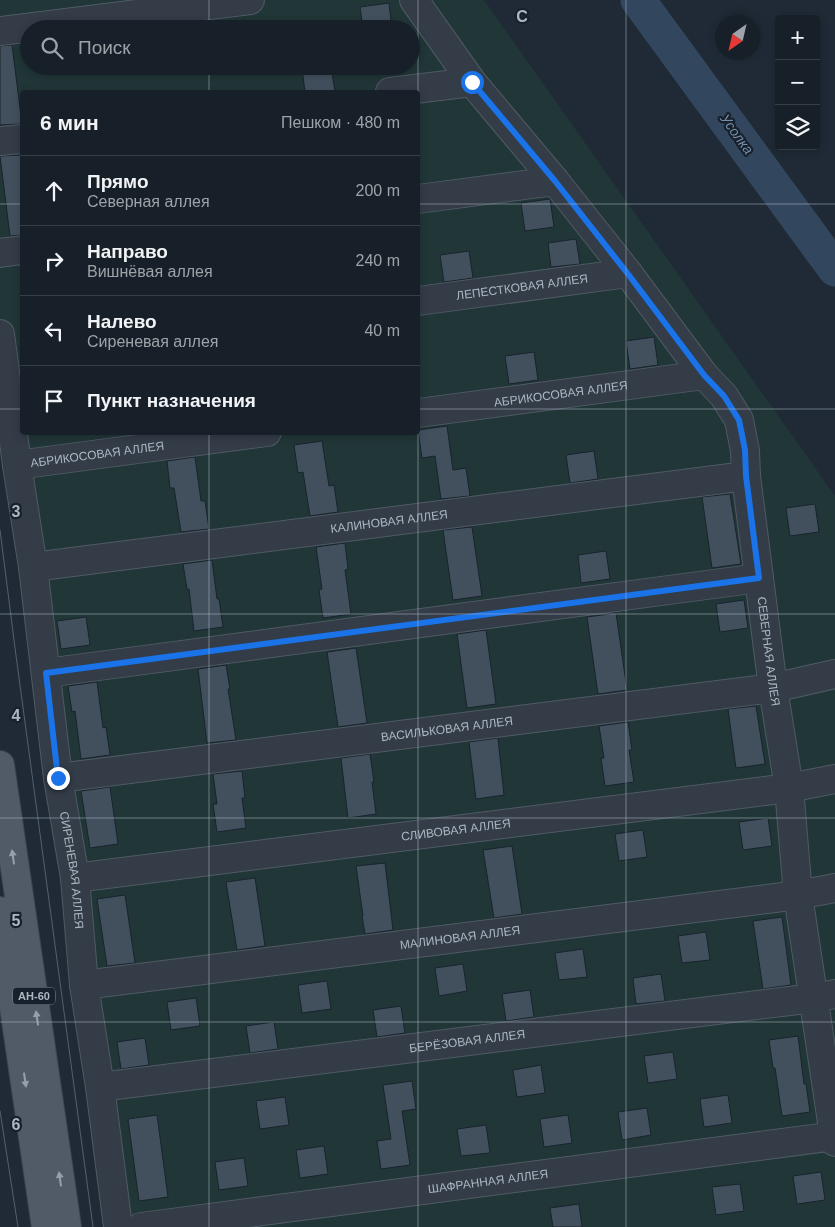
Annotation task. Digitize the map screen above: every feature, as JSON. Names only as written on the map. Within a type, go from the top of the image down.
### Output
[{"type":"main road","name":"АН-60","points":[[0,765],[67,1227]]},
{"type":"main road","name":"АН-60","points":[[0,911],[46,1227]]},
{"type":"street","points":[[89,20],[250,0]]},
{"type":"street","name":"СЕВЕРНАЯ АЛЛЕЯ","points":[[414,0],[472,82],[555,181],[704,375],[724,396],[739,420],[745,450],[746,476],[773,688],[789,788],[798,895],[825,996],[835,1138]]},
{"type":"street","points":[[0,31],[20,29]]},
{"type":"street","points":[[406,90],[472,82]]},
{"type":"street","points":[[0,141],[20,139]]},
{"type":"street","points":[[420,199],[555,181]]},
{"type":"street","points":[[0,253],[20,250]]},
{"type":"street","name":"ЛЕПЕСТКОВАЯ АЛЛЕЯ","points":[[420,301],[628,274]]},
{"type":"street","name":"СИРЕНЕВАЯ АЛЛЕЯ","points":[[8,347],[17,465],[46,673],[58,778],[75,878],[84,985],[100,1087],[118,1227]]},
{"type":"street","name":"АБРИКОСОВАЯ АЛЛЕЯ","points":[[420,413],[704,375]]},
{"type":"street","name":"АБРИКОСОВАЯ АЛЛЕЯ","points":[[17,465],[244,435]]},
{"type":"street","name":"КАЛИНОВАЯ АЛЛЕЯ","points":[[32,567],[746,476]]},
{"type":"street","points":[[46,673],[759,578]]},
{"type":"street","name":"ВАСИЛЬКОВАЯ АЛЛЕЯ","points":[[58,778],[773,688],[835,674]]},
{"type":"street","name":"СЛИВОВАЯ АЛЛЕЯ","points":[[75,878],[789,788],[835,779]]},
{"type":"street","name":"МАЛИНОВАЯ АЛЛЕЯ","points":[[84,985],[798,895],[835,888]]},
{"type":"street","name":"БЕРЁЗОВАЯ АЛЛЕЯ","points":[[100,1087],[825,996]]},
{"type":"street","name":"ШАФРАННАЯ АЛЛЕЯ","points":[[141,1227],[835,1138]]},
{"type":"green space","points":[[0,0],[484,0],[835,496],[835,1227],[110,1227],[0,436]]},
{"type":"building","points":[[389,3],[391,20],[362,20],[360,7]]},
{"type":"building","points":[[12,45],[20,108],[20,124],[0,125],[0,46]]},
{"type":"building","points":[[303,75],[332,75],[335,90],[305,90]]},
{"type":"building","points":[[20,155],[20,235],[10,236],[0,156]]},
{"type":"building","points":[[550,199],[554,227],[525,231],[521,203]]},
{"type":"building","points":[[576,239],[580,264],[551,267],[548,243]]},
{"type":"building","points":[[469,251],[473,278],[444,282],[440,255]]},
{"type":"building","points":[[654,337],[658,365],[630,369],[626,341]]},
{"type":"building","points":[[534,352],[538,380],[509,384],[505,356]]},
{"type":"building","points":[[447,426],[453,470],[466,468],[470,496],[441,499],[435,456],[422,458],[419,435],[420,430]]},
{"type":"building","points":[[322,441],[329,486],[334,485],[338,512],[310,516],[303,472],[298,473],[294,445]]},
{"type":"building","points":[[594,451],[598,479],[570,483],[566,455]]},
{"type":"building","points":[[195,457],[201,501],[205,501],[209,529],[181,532],[174,488],[170,488],[167,461]]},
{"type":"building","points":[[730,494],[741,564],[712,568],[702,497]]},
{"type":"building","points":[[815,504],[819,532],[790,536],[786,508]]},
{"type":"building","points":[[472,527],[482,596],[453,600],[443,530]]},
{"type":"building","points":[[345,543],[348,569],[345,570],[351,614],[323,618],[319,590],[322,589],[316,547]]},
{"type":"building","points":[[606,551],[610,579],[581,583],[578,555]]},
{"type":"building","points":[[212,560],[223,627],[194,631],[189,589],[187,589],[183,564]]},
{"type":"building","points":[[744,600],[748,628],[720,632],[716,604]]},
{"type":"building","points":[[616,613],[627,690],[598,694],[587,617]]},
{"type":"building","points":[[86,617],[90,645],[61,649],[57,621]]},
{"type":"building","points":[[486,630],[496,704],[467,708],[457,634]]},
{"type":"building","points":[[356,648],[367,723],[338,727],[327,652]]},
{"type":"building","points":[[226,665],[236,740],[207,743],[198,669]]},
{"type":"building","points":[[97,682],[103,728],[106,727],[110,755],[81,759],[75,711],[72,712],[68,686]]},
{"type":"building","points":[[756,706],[765,764],[736,768],[728,709]]},
{"type":"building","points":[[628,722],[632,750],[629,750],[634,782],[605,786],[601,758],[604,758],[599,726]]},
{"type":"building","points":[[498,738],[504,795],[476,799],[469,742]]},
{"type":"building","points":[[370,754],[376,814],[348,818],[341,758]]},
{"type":"building","points":[[242,771],[245,798],[242,798],[246,828],[217,832],[213,804],[217,804],[213,774]]},
{"type":"building","points":[[110,787],[118,844],[90,848],[81,791]]},
{"type":"building","points":[[768,818],[772,846],[743,850],[739,822]]},
{"type":"building","points":[[643,830],[647,857],[619,861],[615,834]]},
{"type":"building","points":[[512,846],[522,914],[494,918],[483,850]]},
{"type":"building","points":[[385,863],[393,930],[365,934],[356,866]]},
{"type":"building","points":[[255,878],[265,946],[237,950],[226,882]]},
{"type":"building","points":[[125,895],[135,963],[107,966],[97,899]]},
{"type":"building","points":[[782,917],[791,985],[763,989],[753,921]]},
{"type":"building","points":[[706,932],[710,960],[682,963],[678,936]]},
{"type":"building","points":[[583,949],[587,977],[559,980],[555,953]]},
{"type":"building","points":[[463,964],[467,991],[439,996],[435,968]]},
{"type":"building","points":[[661,974],[665,1001],[636,1004],[633,978]]},
{"type":"building","points":[[327,981],[331,1009],[302,1013],[298,985]]},
{"type":"building","points":[[530,990],[534,1017],[506,1021],[502,994]]},
{"type":"building","points":[[196,998],[200,1026],[171,1030],[167,1002]]},
{"type":"building","points":[[401,1006],[405,1033],[377,1037],[373,1010]]},
{"type":"building","points":[[274,1022],[278,1049],[250,1053],[246,1026]]},
{"type":"building","points":[[798,1036],[804,1084],[806,1084],[810,1112],[782,1116],[769,1040]]},
{"type":"building","points":[[145,1038],[149,1065],[121,1069],[117,1042]]},
{"type":"building","points":[[673,1052],[677,1079],[648,1083],[644,1056]]},
{"type":"building","points":[[541,1065],[545,1093],[517,1097],[513,1070]]},
{"type":"building","points":[[412,1081],[416,1109],[402,1111],[410,1165],[381,1169],[377,1141],[391,1139],[383,1085]]},
{"type":"building","points":[[728,1095],[732,1123],[704,1127],[700,1099]]},
{"type":"building","points":[[285,1097],[289,1125],[260,1129],[256,1101]]},
{"type":"building","points":[[647,1108],[651,1135],[622,1140],[618,1112]]},
{"type":"building","points":[[157,1115],[168,1197],[139,1201],[128,1119]]},
{"type":"building","points":[[568,1115],[572,1143],[544,1147],[540,1119]]},
{"type":"building","points":[[486,1125],[490,1153],[461,1156],[457,1129]]},
{"type":"building","points":[[324,1146],[328,1174],[300,1178],[296,1150]]},
{"type":"building","points":[[244,1158],[248,1186],[219,1190],[215,1162]]},
{"type":"building","points":[[821,1172],[825,1200],[797,1204],[793,1176]]},
{"type":"building","points":[[740,1184],[744,1211],[716,1215],[712,1187]]},
{"type":"building","points":[[579,1204],[582,1227],[553,1227],[550,1208]]},
{"type":"waterway","name":"Усолка","points":[[638,0],[835,269]]},
{"type":"tram line","points":[[0,530],[93,1227]]},
{"type":"tram line","points":[[0,1111],[18,1227]]},
{"type":"route","points":[[58,778],[46,673],[759,578],[746,476],[745,450],[739,420],[724,396],[704,375],[555,181],[472,82]]}]
